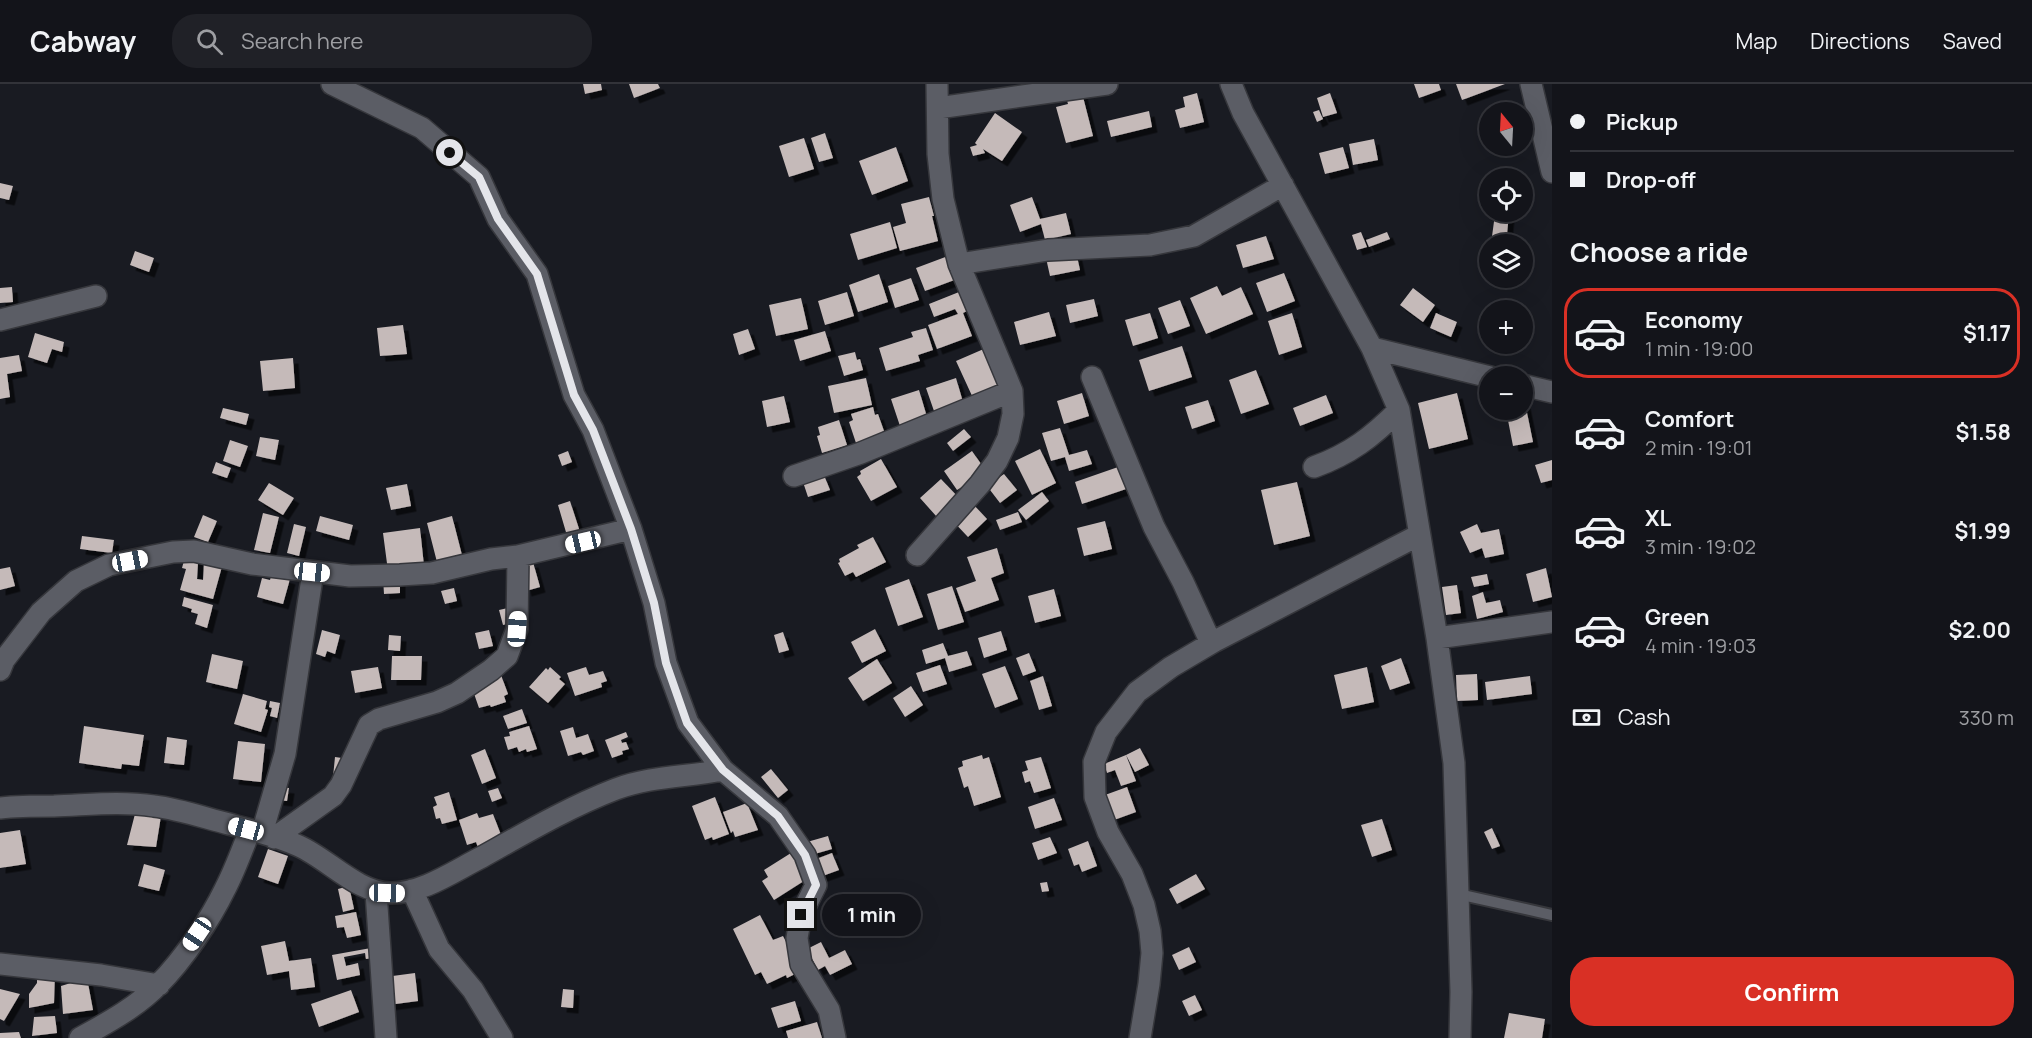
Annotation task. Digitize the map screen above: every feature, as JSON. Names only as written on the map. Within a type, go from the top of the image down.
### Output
[{"type":"street","points":[[332,84],[422,128],[479,177],[498,219],[537,274],[574,395],[593,430],[631,529],[654,603],[666,663],[687,723],[723,770],[778,816],[805,855],[816,885],[801,915],[797,938],[801,964],[829,1010],[835,1038]]},
{"type":"street","points":[[917,555],[980,484],[997,460],[1008,438],[1013,414],[1012,391],[960,264],[943,199],[938,154],[937,84]]},
{"type":"street","points":[[938,108],[1107,84]]},
{"type":"street","points":[[1231,84],[1243,112],[1372,348],[1398,410],[1437,638],[1454,763],[1461,992],[1460,1038]]},
{"type":"street","points":[[1531,84],[1552,172]]},
{"type":"street","points":[[960,264],[1048,250],[1150,245],[1194,236],[1283,185]]},
{"type":"street","points":[[0,320],[96,296]]},
{"type":"street","points":[[1372,348],[1479,374]]},
{"type":"street","points":[[1092,377],[1154,527],[1211,643]]},
{"type":"street","points":[[1533,388],[1552,392]]},
{"type":"street","points":[[794,476],[861,453],[1012,391]]},
{"type":"street","points":[[1314,467],[1337,459],[1354,449],[1370,438],[1398,410]]},
{"type":"street","points":[[0,670],[4,660],[41,612],[76,581],[109,565],[173,552],[194,551],[252,564],[351,576],[432,573],[491,559],[518,556],[631,529]]},
{"type":"street","points":[[1140,1038],[1152,953],[1150,931],[1144,905],[1132,874],[1108,832],[1095,797],[1094,762],[1106,732],[1137,692],[1171,667],[1211,643],[1419,535]]},
{"type":"street","points":[[262,834],[312,812],[337,790],[369,725],[379,718],[437,702],[457,693],[507,656],[517,629],[518,556]]},
{"type":"street","points":[[80,1038],[110,1021],[159,985],[179,962],[262,834],[285,754],[312,572]]},
{"type":"street","points":[[1437,638],[1552,622]]},
{"type":"street","points":[[0,808],[119,802],[156,806],[297,845],[318,856],[359,885],[376,892],[401,894],[429,884],[617,789],[649,780],[723,770]]},
{"type":"street","points":[[412,890],[439,949],[473,990],[502,1038]]},
{"type":"street","points":[[376,892],[386,1038]]},
{"type":"street","points":[[0,964],[101,975],[159,985]]},
{"type":"lane","points":[[1458,894],[1552,915]]},
{"type":"building","points":[[583,84],[601,84],[602,90],[585,94]]},
{"type":"building","points":[[629,84],[658,84],[660,88],[634,98]]},
{"type":"building","points":[[1414,84],[1439,84],[1441,90],[1419,98]]},
{"type":"building","points":[[1456,84],[1505,84],[1462,100]]},
{"type":"building","points":[[1082,93],[1093,136],[1066,143],[1056,107],[1068,104],[1066,97]]},
{"type":"building","points":[[1197,93],[1204,122],[1180,128],[1175,110],[1185,107],[1183,97]]},
{"type":"building","points":[[1330,93],[1337,113],[1323,117],[1317,98]]},
{"type":"building","points":[[1319,110],[1323,119],[1317,122],[1313,112]]},
{"type":"building","points":[[1149,111],[1152,127],[1111,137],[1107,121]]},
{"type":"building","points":[[995,113],[1022,132],[1002,161],[983,149],[985,153],[973,156],[970,147],[977,145],[975,143]]},
{"type":"building","points":[[825,133],[833,158],[819,162],[811,138]]},
{"type":"building","points":[[804,138],[814,169],[789,177],[779,146]]},
{"type":"building","points":[[1374,139],[1378,160],[1353,165],[1349,144]]},
{"type":"building","points":[[896,147],[908,181],[872,195],[859,161]]},
{"type":"building","points":[[1343,147],[1349,168],[1325,174],[1319,153]]},
{"type":"building","points":[[0,183],[13,186],[9,200],[0,198]]},
{"type":"building","points":[[929,197],[938,241],[900,251],[893,227],[906,223],[901,204]]},
{"type":"building","points":[[1032,197],[1040,219],[1066,213],[1071,234],[1045,240],[1041,224],[1020,232],[1010,205]]},
{"type":"building","points":[[890,222],[897,248],[858,260],[850,234]]},
{"type":"building","points":[[1494,222],[1508,222],[1507,234],[1492,234]]},
{"type":"building","points":[[1361,232],[1367,247],[1357,250],[1352,235]]},
{"type":"building","points":[[1387,232],[1390,239],[1369,247],[1366,240]]},
{"type":"building","points":[[1266,236],[1274,259],[1243,268],[1236,245]]},
{"type":"building","points":[[135,251],[154,258],[149,272],[130,265]]},
{"type":"building","points":[[1076,252],[1080,270],[1050,276],[1046,258]]},
{"type":"building","points":[[948,256],[957,279],[925,291],[916,268]]},
{"type":"building","points":[[1284,273],[1295,301],[1267,312],[1256,283]]},
{"type":"building","points":[[879,274],[888,302],[858,312],[849,285]]},
{"type":"building","points":[[911,278],[919,300],[895,308],[888,286]]},
{"type":"building","points":[[1217,286],[1222,296],[1241,287],[1253,314],[1206,334],[1190,298]]},
{"type":"building","points":[[12,287],[13,302],[0,303],[0,288]]},
{"type":"building","points":[[1413,288],[1435,305],[1423,322],[1400,305]]},
{"type":"building","points":[[847,292],[854,316],[825,325],[818,301]]},
{"type":"building","points":[[959,292],[967,311],[963,313],[972,336],[937,349],[928,325],[958,314],[955,309],[934,317],[929,304]]},
{"type":"building","points":[[801,298],[808,329],[776,336],[769,305]]},
{"type":"building","points":[[1094,299],[1098,316],[1070,323],[1066,305]]},
{"type":"building","points":[[1180,300],[1190,326],[1168,334],[1158,308]]},
{"type":"building","points":[[1049,312],[1056,336],[1020,345],[1014,322]]},
{"type":"building","points":[[1150,313],[1158,338],[1133,346],[1125,320]]},
{"type":"building","points":[[1292,313],[1302,347],[1279,355],[1268,321]]},
{"type":"building","points":[[1436,313],[1457,322],[1451,337],[1430,328]]},
{"type":"building","points":[[403,325],[407,354],[380,356],[377,328]]},
{"type":"building","points":[[926,328],[933,350],[918,355],[920,361],[886,371],[879,348],[913,337],[911,332]]},
{"type":"building","points":[[748,329],[755,349],[739,355],[733,334]]},
{"type":"building","points":[[825,331],[831,351],[800,361],[794,340]]},
{"type":"building","points":[[35,333],[64,342],[62,352],[52,349],[47,363],[28,357]]},
{"type":"building","points":[[1182,346],[1192,377],[1149,391],[1139,360]]},
{"type":"building","points":[[986,348],[1002,385],[973,398],[956,361]]},
{"type":"building","points":[[855,352],[863,370],[844,376],[838,356]]},
{"type":"building","points":[[19,355],[22,371],[7,374],[10,397],[0,399],[0,358]]},
{"type":"building","points":[[293,358],[295,388],[263,391],[260,361]]},
{"type":"building","points":[[1256,370],[1269,404],[1241,414],[1229,380]]},
{"type":"building","points":[[866,378],[872,405],[834,413],[828,386]]},
{"type":"building","points":[[956,378],[963,402],[934,411],[926,388]]},
{"type":"building","points":[[919,390],[927,417],[900,426],[891,399]]},
{"type":"building","points":[[1082,393],[1089,416],[1064,424],[1057,401]]},
{"type":"building","points":[[1457,393],[1468,439],[1429,449],[1418,403]]},
{"type":"building","points":[[1326,395],[1333,413],[1300,426],[1293,408]]},
{"type":"building","points":[[784,396],[790,422],[767,427],[762,401]]},
{"type":"building","points":[[1208,400],[1215,421],[1192,429],[1185,407]]},
{"type":"building","points":[[873,407],[884,431],[882,432],[883,437],[857,446],[849,422],[853,420],[851,414]]},
{"type":"building","points":[[223,408],[249,414],[246,425],[220,418]]},
{"type":"building","points":[[839,420],[847,445],[822,453],[817,436],[820,435],[818,427]]},
{"type":"building","points":[[1508,420],[1528,420],[1533,442],[1513,446]]},
{"type":"building","points":[[1060,428],[1069,455],[1087,450],[1092,464],[1069,471],[1065,457],[1051,461],[1042,433]]},
{"type":"building","points":[[964,429],[971,437],[953,451],[947,443]]},
{"type":"building","points":[[260,437],[279,440],[275,460],[256,456]]},
{"type":"building","points":[[230,440],[248,446],[240,467],[223,461]]},
{"type":"building","points":[[1040,449],[1056,483],[1032,495],[1015,461]]},
{"type":"building","points":[[568,451],[572,462],[562,466],[558,455]]},
{"type":"building","points":[[972,451],[986,471],[957,490],[944,471]]},
{"type":"building","points":[[881,459],[897,487],[871,501],[857,477],[861,474],[860,471]]},
{"type":"building","points":[[1552,460],[1552,480],[1541,483],[1535,465]]},
{"type":"building","points":[[216,462],[231,468],[227,478],[212,473]]},
{"type":"building","points":[[1121,466],[1129,488],[1082,504],[1075,482]]},
{"type":"building","points":[[1004,474],[1017,490],[1000,503],[987,486]]},
{"type":"building","points":[[824,475],[830,490],[808,497],[803,482]]},
{"type":"building","points":[[941,479],[959,498],[937,517],[920,498]]},
{"type":"building","points":[[1297,482],[1310,536],[1274,545],[1261,490]]},
{"type":"building","points":[[269,483],[294,498],[283,515],[258,500]]},
{"type":"building","points":[[407,484],[411,506],[391,510],[386,488]]},
{"type":"building","points":[[1042,492],[1049,501],[1026,520],[1018,510]]},
{"type":"building","points":[[570,501],[581,535],[568,539],[558,505]]},
{"type":"building","points":[[971,502],[987,519],[968,537],[952,520]]},
{"type":"building","points":[[1018,512],[1022,522],[1000,530],[996,520]]},
{"type":"building","points":[[263,513],[279,517],[270,553],[254,550]]},
{"type":"building","points":[[203,515],[217,521],[208,542],[194,537]]},
{"type":"building","points":[[320,516],[353,525],[349,540],[316,531]]},
{"type":"building","points":[[452,516],[463,559],[438,566],[427,523]]},
{"type":"building","points":[[1105,521],[1112,549],[1084,556],[1077,528]]},
{"type":"building","points":[[294,524],[306,527],[299,556],[287,553]]},
{"type":"building","points":[[1477,524],[1481,533],[1499,529],[1504,554],[1485,558],[1482,548],[1470,553],[1460,532]]},
{"type":"building","points":[[420,528],[424,566],[388,571],[383,533]]},
{"type":"building","points":[[82,536],[114,540],[112,553],[80,549]]},
{"type":"building","points":[[873,537],[886,562],[856,577],[853,572],[845,576],[838,563],[839,559],[859,548],[857,545]]},
{"type":"building","points":[[997,548],[1004,573],[991,578],[999,600],[965,612],[956,588],[976,581],[967,557]]},
{"type":"building","points":[[186,553],[223,563],[213,599],[180,590],[186,569],[182,568]],"holes":[[[198,563],[204,563],[203,580],[197,579]]]},
{"type":"building","points":[[533,562],[540,587],[526,591],[520,565]]},
{"type":"building","points":[[10,567],[15,586],[0,590],[0,569]]},
{"type":"building","points":[[1546,568],[1552,597],[1533,602],[1526,574]]},
{"type":"building","points":[[272,573],[290,579],[283,604],[257,597],[262,578],[270,580]]},
{"type":"building","points":[[1487,574],[1489,584],[1474,587],[1471,577]]},
{"type":"building","points":[[400,577],[400,593],[384,594],[383,578]]},
{"type":"building","points":[[909,579],[923,617],[898,626],[885,588]]},
{"type":"building","points":[[1457,585],[1461,613],[1446,615],[1442,587]]},
{"type":"building","points":[[952,586],[964,622],[938,630],[927,594]]},
{"type":"building","points":[[454,588],[457,601],[445,604],[441,591]]},
{"type":"building","points":[[1054,589],[1061,616],[1035,623],[1028,596]]},
{"type":"building","points":[[1483,592],[1486,603],[1500,600],[1503,612],[1477,619],[1472,596]]},
{"type":"building","points":[[184,597],[213,605],[207,628],[195,624],[198,614],[182,606]]},
{"type":"building","points":[[512,607],[516,622],[503,625],[499,610]]},
{"type":"building","points":[[875,629],[886,651],[862,663],[851,642]]},
{"type":"building","points":[[322,630],[340,635],[335,654],[327,651],[325,657],[316,654]]},
{"type":"building","points":[[489,630],[493,646],[479,649],[475,633]]},
{"type":"building","points":[[1001,631],[1007,650],[984,658],[978,638]]},
{"type":"building","points":[[783,632],[789,650],[779,653],[774,635]]},
{"type":"building","points":[[389,635],[401,636],[400,651],[388,650]]},
{"type":"building","points":[[943,643],[948,656],[967,651],[972,665],[949,672],[945,658],[926,664],[922,650]]},
{"type":"building","points":[[1029,653],[1036,671],[1023,676],[1016,658]]},
{"type":"building","points":[[212,654],[243,661],[237,689],[206,682]]},
{"type":"building","points":[[392,656],[422,656],[421,680],[391,680]]},
{"type":"building","points":[[1401,658],[1410,683],[1390,690],[1381,666]]},
{"type":"building","points":[[877,659],[892,683],[863,701],[848,678]]},
{"type":"building","points":[[940,665],[947,684],[923,692],[916,673]]},
{"type":"building","points":[[1005,666],[1018,699],[995,708],[982,674]]},
{"type":"building","points":[[378,667],[382,688],[355,693],[351,671]]},
{"type":"building","points":[[550,667],[565,684],[548,703],[529,687],[546,668],[548,670]]},
{"type":"building","points":[[586,667],[589,675],[603,671],[607,681],[601,683],[602,687],[575,696],[567,673]]},
{"type":"building","points":[[1367,667],[1374,702],[1342,709],[1334,675]]},
{"type":"building","points":[[1477,674],[1478,700],[1457,701],[1456,675]]},
{"type":"building","points":[[501,675],[508,694],[504,696],[506,702],[479,708],[471,685]]},
{"type":"building","points":[[1043,676],[1052,706],[1039,710],[1030,681]]},
{"type":"building","points":[[1530,676],[1532,694],[1487,700],[1485,682]]},
{"type":"building","points":[[911,686],[923,705],[905,717],[893,698]]},
{"type":"building","points":[[243,694],[267,701],[265,709],[268,710],[261,732],[234,724]]},
{"type":"building","points":[[270,701],[280,703],[277,718],[270,716],[272,708],[269,707]]},
{"type":"building","points":[[522,709],[527,723],[508,729],[503,716]]},
{"type":"building","points":[[84,726],[144,735],[139,766],[122,764],[121,769],[79,763]]},
{"type":"building","points":[[529,726],[537,749],[527,752],[526,749],[519,752],[517,747],[508,750],[504,737],[510,736],[509,732]]},
{"type":"building","points":[[573,727],[576,738],[588,734],[594,751],[583,755],[581,752],[568,756],[560,731]]},
{"type":"building","points":[[626,732],[628,737],[621,740],[622,743],[626,742],[629,749],[612,758],[605,740]]},
{"type":"building","points":[[167,737],[187,740],[184,765],[164,763]]},
{"type":"building","points":[[238,741],[265,744],[261,782],[233,779]]},
{"type":"building","points":[[1140,748],[1149,765],[1135,772],[1126,755]]},
{"type":"building","points":[[485,749],[496,778],[482,784],[471,755]]},
{"type":"building","points":[[982,755],[983,759],[989,757],[1001,797],[974,806],[968,786],[964,788],[958,768],[963,766],[962,761]]},
{"type":"building","points":[[1126,755],[1136,781],[1121,786],[1115,770],[1107,773],[1104,764]]},
{"type":"building","points":[[335,757],[342,758],[340,777],[333,777]]},
{"type":"building","points":[[1041,757],[1051,788],[1034,793],[1030,781],[1025,783],[1022,772],[1028,770],[1025,761]]},
{"type":"building","points":[[771,769],[788,790],[778,798],[761,777]]},
{"type":"building","points":[[280,787],[289,788],[287,801],[278,800]]},
{"type":"building","points":[[1127,787],[1136,812],[1114,820],[1105,795]]},
{"type":"building","points":[[498,788],[502,798],[492,802],[488,791]]},
{"type":"building","points":[[449,792],[457,820],[442,824],[440,818],[436,819],[433,807],[437,805],[434,797]]},
{"type":"building","points":[[715,797],[729,834],[713,840],[712,837],[705,840],[692,806]]},
{"type":"building","points":[[1054,798],[1062,820],[1035,829],[1028,807]]},
{"type":"building","points":[[747,803],[758,830],[735,837],[733,831],[731,833],[723,812]]},
{"type":"building","points":[[136,810],[161,816],[156,847],[127,845]]},
{"type":"building","points":[[477,813],[479,818],[493,814],[501,835],[498,836],[500,843],[479,850],[476,842],[467,845],[459,820]]},
{"type":"building","points":[[1382,819],[1392,850],[1372,857],[1361,825]]},
{"type":"building","points":[[1492,828],[1500,846],[1492,849],[1484,832]]},
{"type":"building","points":[[20,830],[26,864],[0,868],[0,833]]},
{"type":"building","points":[[828,836],[832,849],[811,855],[807,842]]},
{"type":"building","points":[[1050,837],[1057,853],[1038,860],[1032,843]]},
{"type":"building","points":[[1088,841],[1097,866],[1082,872],[1079,864],[1074,866],[1068,849]]},
{"type":"building","points":[[268,849],[288,856],[278,884],[258,877]]},
{"type":"building","points":[[791,853],[807,879],[774,900],[762,881],[768,877],[764,870]]},
{"type":"building","points":[[832,853],[839,870],[817,878],[811,861]]},
{"type":"building","points":[[144,864],[165,870],[159,891],[138,886]]},
{"type":"building","points":[[1196,874],[1205,889],[1177,904],[1169,889]]},
{"type":"building","points":[[1047,882],[1049,891],[1042,892],[1040,883]]},
{"type":"building","points":[[349,886],[354,909],[343,912],[338,889]]},
{"type":"building","points":[[356,912],[361,935],[347,938],[344,927],[337,928],[335,916]]},
{"type":"building","points":[[760,915],[773,940],[783,936],[801,971],[767,984],[761,972],[755,975],[733,929]]},
{"type":"building","points":[[285,941],[289,961],[311,958],[315,987],[291,990],[289,971],[267,975],[261,946]]},
{"type":"building","points":[[821,942],[829,958],[845,950],[852,964],[830,975],[825,966],[818,970],[807,949]]},
{"type":"building","points":[[1189,947],[1196,962],[1179,970],[1172,955]]},
{"type":"building","points":[[371,948],[373,958],[366,959],[365,953],[344,957],[346,966],[358,963],[360,975],[337,980],[332,955]]},
{"type":"building","points":[[55,971],[54,1003],[29,1008],[29,994],[37,983],[37,979]]},
{"type":"building","points":[[415,973],[418,1001],[388,1005],[385,977]]},
{"type":"building","points":[[87,978],[93,1010],[63,1014],[61,986]]},
{"type":"building","points":[[0,989],[20,994],[4,1021],[0,1019]]},
{"type":"building","points":[[563,989],[574,990],[573,1008],[561,1007]]},
{"type":"building","points":[[351,990],[359,1012],[319,1027],[311,1004]]},
{"type":"building","points":[[1195,995],[1202,1010],[1189,1016],[1182,1001]]},
{"type":"building","points":[[795,1001],[801,1021],[778,1028],[771,1008]]},
{"type":"building","points":[[1509,1013],[1545,1019],[1542,1038],[1504,1038]]},
{"type":"building","points":[[55,1016],[57,1033],[32,1036],[34,1017]]},
{"type":"building","points":[[817,1022],[822,1038],[788,1038],[786,1031]]},
{"type":"building","points":[[19,1032],[21,1038],[0,1038],[0,1033]]},
{"type":"route","points":[[450,153],[479,177],[498,219],[537,274],[574,395],[593,430],[631,529],[654,603],[666,663],[687,723],[723,770],[778,816],[805,855],[816,885],[801,915]]}]
